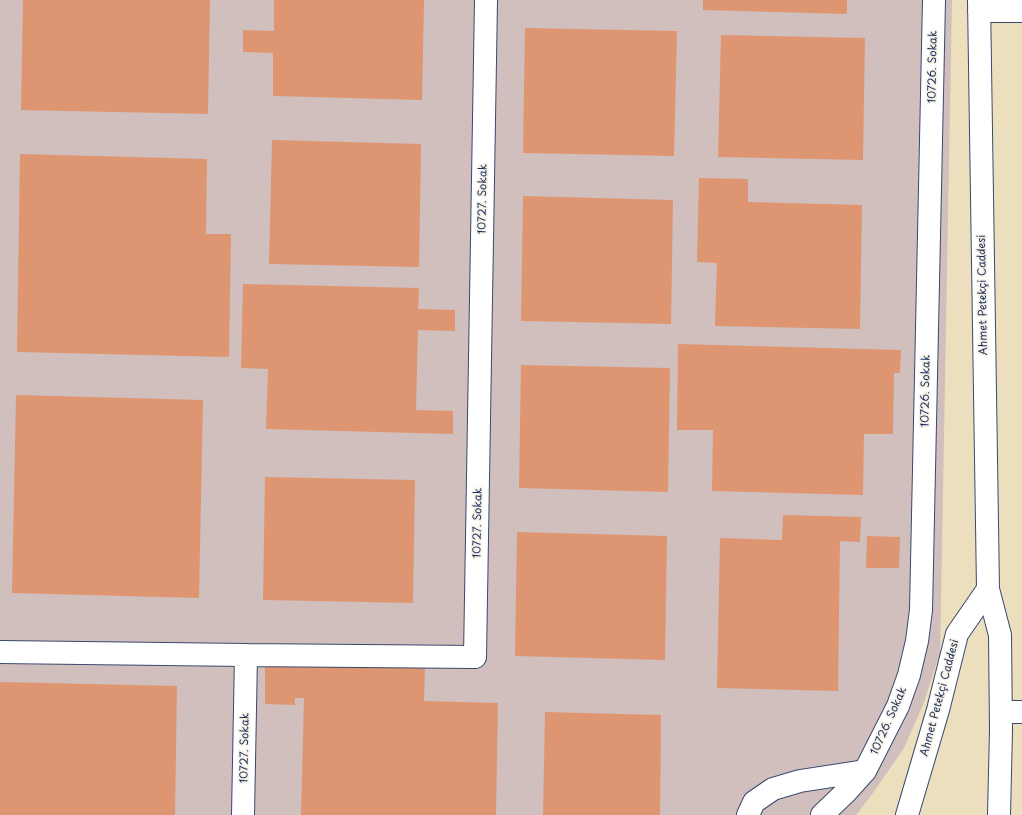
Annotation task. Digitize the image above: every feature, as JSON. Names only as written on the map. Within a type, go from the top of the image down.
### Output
[{"type":"street","name":"10727. Sokak","points":[[244,815],[246,655],[475,657],[486,0]]},
{"type":"street","name":"10726. Sokak","points":[[822,815],[847,792],[865,771],[898,706],[909,676],[917,641],[921,610],[934,0]]},
{"type":"street","points":[[979,5],[1022,11]]},
{"type":"street","name":"Ahmet Petekçi Caddesi","points":[[979,5],[988,589],[1000,635],[1001,712],[999,815]]},
{"type":"street","name":"Ahmet Petekçi Caddesi","points":[[907,815],[938,710],[957,634],[988,589]]},
{"type":"street","points":[[0,652],[246,655]]},
{"type":"street","points":[[1001,712],[1022,712]]},
{"type":"street","points":[[748,815],[754,802],[773,789],[800,781],[865,771]]},
{"type":"street","points":[[1000,792],[1017,815]]},
{"type":"shaded area","points":[[0,0],[952,0],[940,653],[923,705],[904,748],[856,815],[0,815]]},
{"type":"building","points":[[23,0],[210,0],[208,114],[21,110]]},
{"type":"building","points":[[274,0],[424,0],[422,100],[273,96],[273,53],[243,52],[243,30],[274,31]]},
{"type":"building","points":[[703,0],[847,0],[847,14],[703,10]]},
{"type":"building","points":[[525,28],[677,31],[674,156],[523,153]]},
{"type":"building","points":[[721,35],[865,38],[863,160],[718,157]]},
{"type":"building","points":[[272,140],[421,144],[419,267],[269,264]]},
{"type":"building","points":[[20,154],[207,159],[206,234],[231,234],[229,357],[17,352]]},
{"type":"building","points":[[699,178],[748,179],[748,202],[862,205],[860,329],[715,326],[717,263],[697,262]]},
{"type":"building","points":[[523,196],[673,200],[671,324],[521,321]]},
{"type":"building","points":[[243,284],[419,288],[418,309],[455,310],[455,331],[418,330],[416,410],[453,411],[453,434],[266,429],[268,369],[241,368]]},
{"type":"building","points":[[678,344],[901,350],[900,373],[894,373],[893,434],[864,434],[863,495],[712,491],[713,430],[677,430]]},
{"type":"building","points":[[521,365],[670,368],[668,492],[519,488]]},
{"type":"building","points":[[16,395],[203,400],[199,598],[12,593]]},
{"type":"building","points":[[265,477],[415,480],[413,603],[263,600]]},
{"type":"building","points":[[783,515],[861,517],[860,542],[840,541],[838,691],[717,688],[720,538],[782,540]]},
{"type":"building","points":[[517,532],[667,536],[665,660],[515,656]]},
{"type":"building","points":[[867,536],[900,537],[899,568],[866,568]]},
{"type":"building","points":[[265,664],[425,667],[424,701],[498,703],[496,815],[301,815],[304,698],[295,698],[295,705],[265,704]]},
{"type":"building","points":[[0,682],[177,686],[175,815],[0,815]]},
{"type":"building","points":[[545,712],[661,715],[660,815],[543,815]]}]
